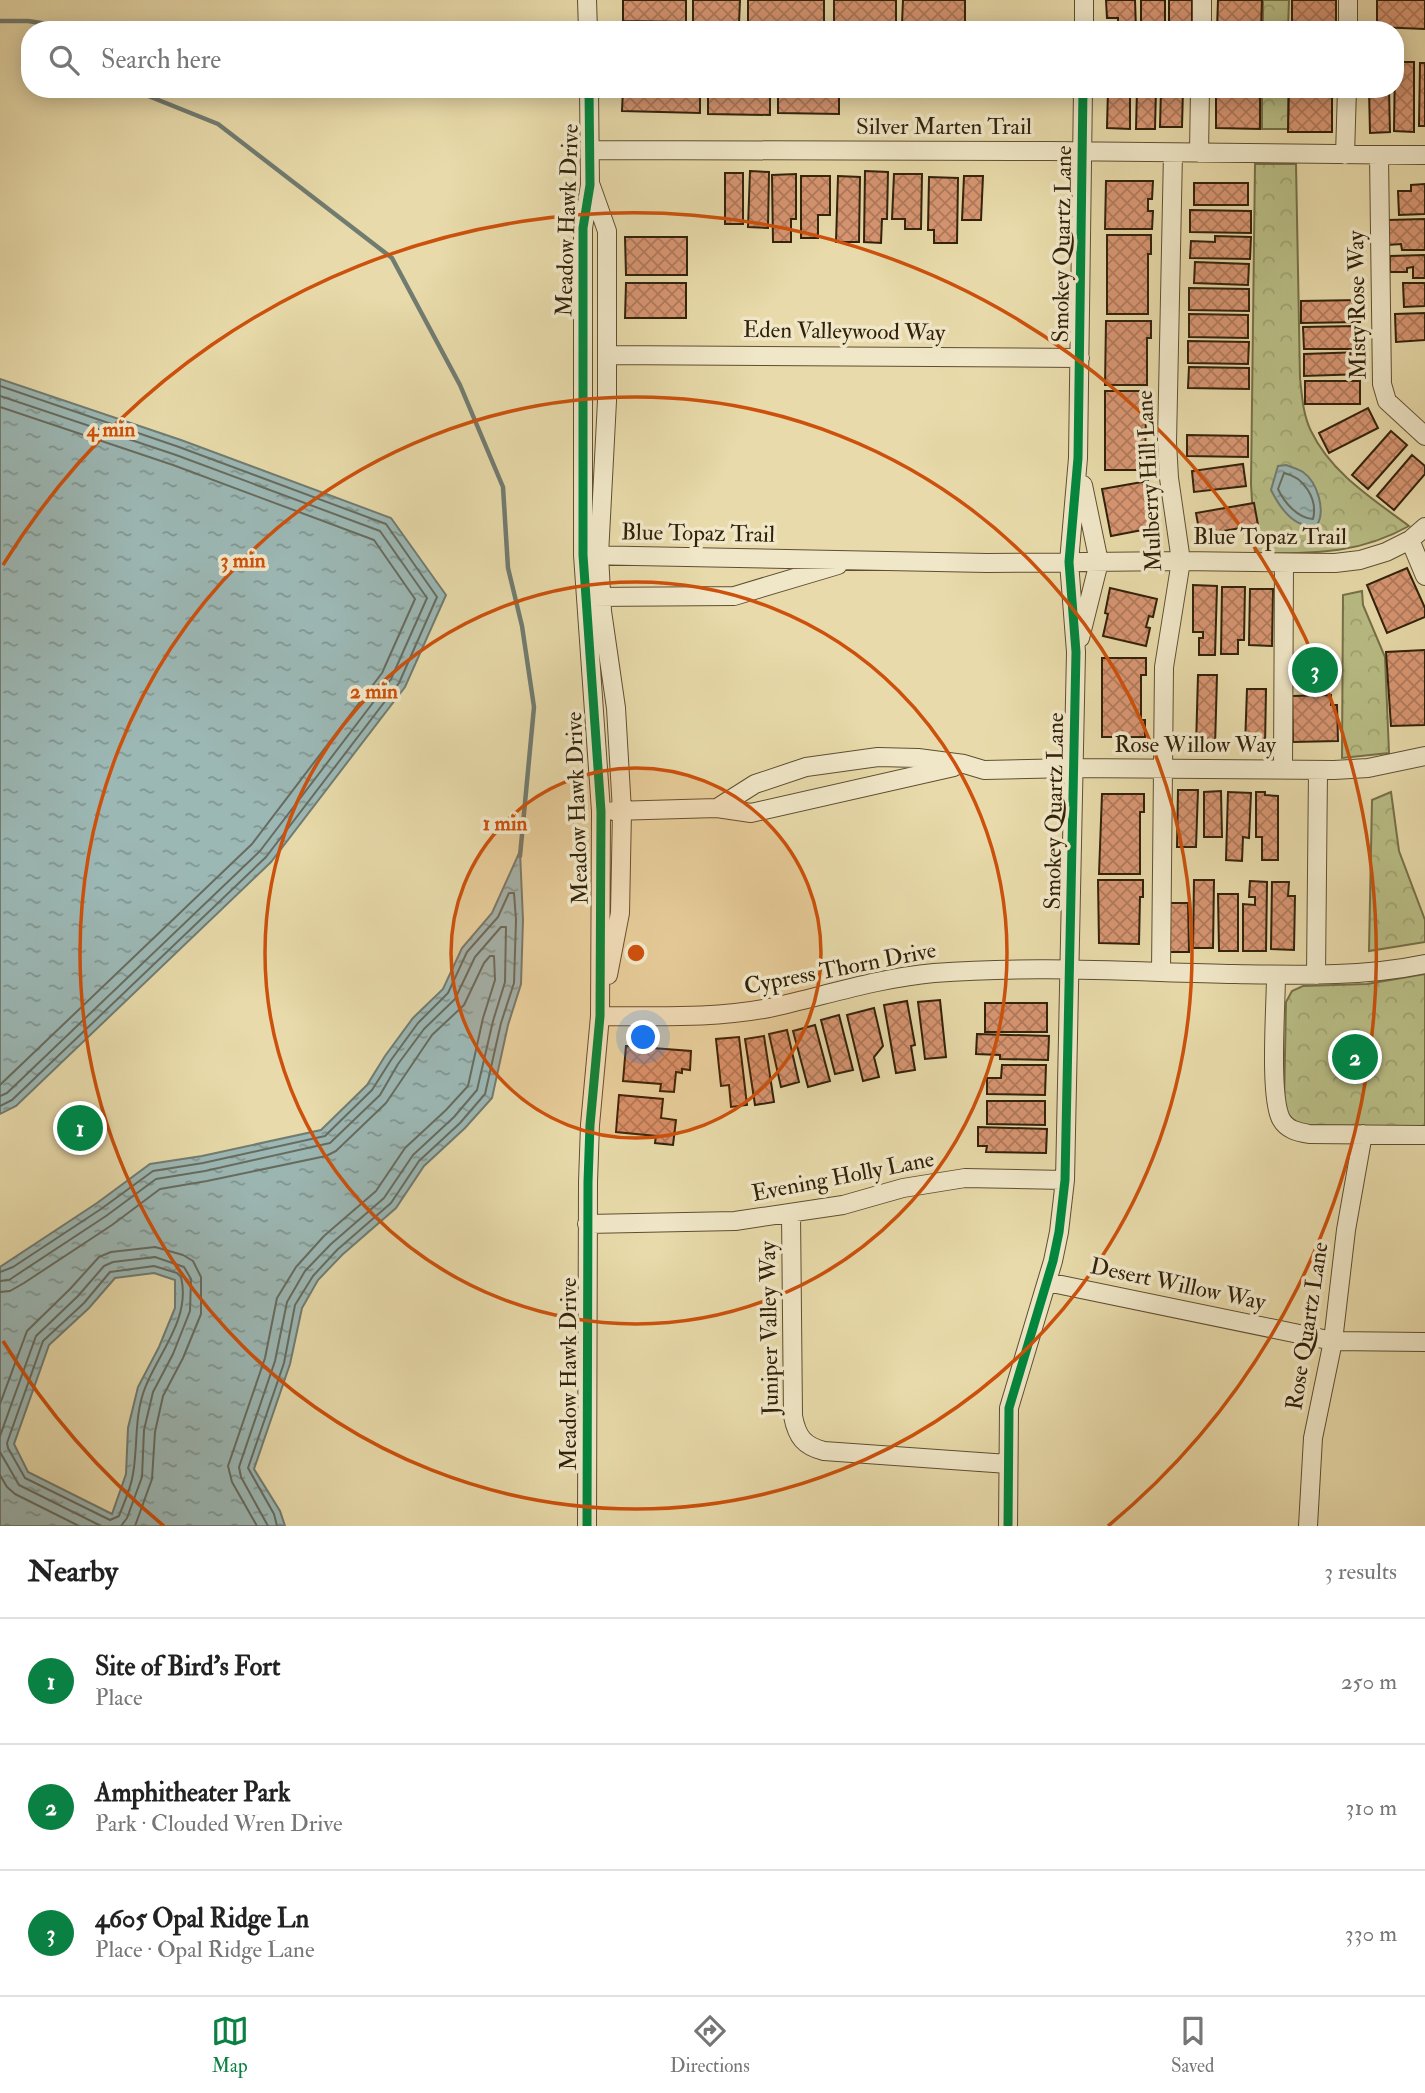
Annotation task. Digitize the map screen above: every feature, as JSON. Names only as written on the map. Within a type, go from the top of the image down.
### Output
[{"type":"street","points":[[587,0],[588,21]]},
{"type":"street","points":[[1084,0],[1084,21]]},
{"type":"street","points":[[1202,0],[1202,21]]},
{"type":"street","points":[[1348,0],[1348,21]]},
{"type":"street","name":"Meadow Hawk Drive","points":[[587,1526],[587,1224],[590,1125],[600,1016],[601,811],[583,228],[590,185],[589,98]]},
{"type":"street","name":"Smokey Quartz Lane","points":[[1008,1526],[1009,1408],[1059,1232],[1065,1180],[1076,652],[1069,562],[1078,458],[1083,98]]},
{"type":"street","points":[[1199,153],[1200,98]]},
{"type":"street","points":[[1345,155],[1346,98]]},
{"type":"street","name":"Silver Marten Trail","points":[[590,150],[1425,155]]},
{"type":"street","name":"Mulberry Hill Lane","points":[[1161,972],[1164,667],[1181,561],[1169,478],[1167,442],[1173,153]]},
{"type":"street","name":"Misty Rose Way","points":[[1379,155],[1382,384],[1387,401],[1425,436]]},
{"type":"street","name":"Meadow Hawk Drive","points":[[590,185],[607,231],[607,401],[591,555]]},
{"type":"street","name":"Eden Valleywood Way","points":[[607,355],[1080,358]]},
{"type":"street","name":"Smokey Quartz Lane","points":[[1076,652],[1099,562],[1078,458]]},
{"type":"street","name":"Blue Topaz Trail","points":[[591,555],[855,560],[1335,563],[1360,560],[1410,540],[1425,527]]},
{"type":"street","points":[[1410,540],[1425,576]]},
{"type":"street","name":"Blue Topaz Trail","points":[[593,596],[734,596],[855,560]]},
{"type":"street","points":[[1283,769],[1284,563]]},
{"type":"street","name":"Meadow Hawk Drive","points":[[593,596],[616,708],[622,811],[620,913],[600,1016]]},
{"type":"street","name":"Rose Willow Way","points":[[717,808],[755,784],[806,767],[878,757],[918,758],[964,764],[984,770],[1318,770],[1368,768],[1425,756]]},
{"type":"street","name":"Rose Willow Way","points":[[601,811],[717,808],[751,813],[964,764]]},
{"type":"street","points":[[1316,975],[1318,770]]},
{"type":"street","name":"Cypress Thorn Drive","points":[[600,1016],[741,1012],[774,1007],[869,983],[933,973],[1070,971],[1316,975],[1425,964]]},
{"type":"street","points":[[1276,975],[1275,1101],[1282,1121],[1293,1130],[1309,1134],[1425,1135]]},
{"type":"street","name":"Rose Quartz Lane","points":[[1308,1526],[1313,1438],[1333,1341],[1346,1230],[1363,1134]]},
{"type":"street","name":"Evening Holly Lane","points":[[587,1224],[735,1221],[843,1205],[903,1188],[965,1178],[1065,1180]]},
{"type":"street","name":"Juniper Valley Way","points":[[792,1213],[793,1416],[800,1438],[806,1445],[824,1451],[1008,1464]]},
{"type":"street","name":"Desert Willow Way","points":[[1046,1282],[1333,1341],[1425,1342]]},
{"type":"green space","points":[[1263,0],[1289,0],[1288,21],[1263,21]]},
{"type":"green space","points":[[1262,98],[1288,98],[1288,129],[1262,129]]},
{"type":"green space","points":[[1255,164],[1296,164],[1300,378],[1308,425],[1319,446],[1341,472],[1409,526],[1371,542],[1334,550],[1255,554],[1251,484]]},
{"type":"green space","points":[[1362,591],[1363,605],[1385,657],[1389,753],[1342,758],[1343,595]]},
{"type":"green space","points":[[1391,792],[1399,851],[1425,920],[1425,942],[1369,951],[1372,800]]},
{"type":"green space","points":[[1425,974],[1425,1127],[1299,1125],[1287,1114],[1284,1106],[1286,1002],[1292,991],[1303,986],[1367,984]]},
{"type":"water","points":[[0,379],[181,440],[391,518],[446,595],[405,687],[271,862],[16,1106],[0,1114]]},
{"type":"water","points":[[1286,465],[1303,472],[1316,489],[1321,512],[1317,525],[1309,526],[1295,521],[1279,504],[1271,490],[1278,466]]},
{"type":"water","points":[[520,851],[523,920],[521,984],[508,1025],[492,1098],[465,1128],[424,1166],[396,1208],[318,1280],[302,1308],[290,1364],[254,1469],[280,1511],[285,1526],[0,1526],[0,1267],[97,1203],[150,1164],[202,1156],[321,1130],[367,1085],[413,1018],[443,989],[462,948],[492,913]],"holes":[[[154,1273],[175,1280],[175,1308],[138,1387],[128,1428],[126,1474],[112,1514],[28,1472],[14,1444],[49,1345],[89,1308],[115,1278]]]},
{"type":"building","points":[[623,0],[686,0],[686,21],[623,21]]},
{"type":"building","points":[[693,0],[740,0],[739,21],[693,21]]},
{"type":"building","points":[[748,0],[824,0],[824,21],[748,21]]},
{"type":"building","points":[[834,0],[896,0],[896,21],[834,21]]},
{"type":"building","points":[[903,0],[965,0],[965,21],[902,21]]},
{"type":"building","points":[[1106,0],[1135,0],[1136,21],[1107,18]]},
{"type":"building","points":[[1141,0],[1165,0],[1165,21],[1141,21]]},
{"type":"building","points":[[1169,0],[1192,0],[1192,21],[1169,21]]},
{"type":"building","points":[[1218,0],[1262,0],[1261,21],[1217,21]]},
{"type":"building","points":[[1292,0],[1336,0],[1336,21],[1292,21]]},
{"type":"building","points":[[1377,0],[1425,0],[1425,29],[1404,28],[1404,21],[1377,21]]},
{"type":"building","points":[[1404,62],[1414,62],[1414,132],[1394,131],[1394,98],[1404,98]]},
{"type":"building","points":[[1420,63],[1425,63],[1425,126],[1419,126]]},
{"type":"building","points":[[623,98],[700,98],[700,113],[622,111]]},
{"type":"building","points":[[708,98],[770,98],[770,115],[708,114]]},
{"type":"building","points":[[778,98],[839,98],[839,114],[778,113]]},
{"type":"building","points":[[1108,98],[1130,98],[1130,129],[1107,128]]},
{"type":"building","points":[[1137,98],[1156,98],[1155,129],[1136,129]]},
{"type":"building","points":[[1161,98],[1183,98],[1182,127],[1160,127]]},
{"type":"building","points":[[1216,98],[1260,98],[1260,129],[1216,128]]},
{"type":"building","points":[[1289,98],[1332,98],[1332,132],[1288,132]]},
{"type":"building","points":[[1369,98],[1389,98],[1390,132],[1370,133]]},
{"type":"building","points":[[750,171],[769,172],[768,228],[748,227]]},
{"type":"building","points":[[865,171],[888,172],[887,219],[882,219],[881,243],[864,242]]},
{"type":"building","points":[[725,173],[743,173],[743,224],[725,224]]},
{"type":"building","points":[[796,174],[796,219],[791,219],[791,242],[773,242],[772,175]]},
{"type":"building","points":[[894,174],[922,174],[921,229],[905,229],[905,219],[892,219]]},
{"type":"building","points":[[801,176],[830,176],[830,215],[818,215],[818,238],[801,238]]},
{"type":"building","points":[[838,176],[860,177],[859,242],[836,242]]},
{"type":"building","points":[[964,176],[983,176],[981,220],[962,220]]},
{"type":"building","points":[[929,177],[958,178],[957,243],[934,243],[934,230],[928,230]]},
{"type":"building","points":[[1106,181],[1153,181],[1152,199],[1148,199],[1148,211],[1153,211],[1152,229],[1105,229]]},
{"type":"building","points":[[1194,183],[1248,183],[1248,205],[1194,205]]},
{"type":"building","points":[[1425,184],[1425,214],[1399,215],[1398,191],[1411,191],[1411,185]]},
{"type":"building","points":[[1190,210],[1251,211],[1251,233],[1190,232]]},
{"type":"building","points":[[1425,219],[1425,250],[1402,250],[1401,244],[1388,245],[1388,220]]},
{"type":"building","points":[[1107,235],[1151,235],[1151,254],[1148,254],[1148,314],[1107,314]]},
{"type":"building","points":[[1215,236],[1251,237],[1250,259],[1190,258],[1191,241],[1215,242]]},
{"type":"building","points":[[625,237],[687,237],[687,275],[626,275]]},
{"type":"building","points":[[1425,255],[1425,278],[1413,278],[1413,267],[1407,268],[1407,272],[1390,272],[1390,256]]},
{"type":"building","points":[[1195,262],[1249,264],[1248,285],[1194,283]]},
{"type":"building","points":[[626,283],[686,283],[686,318],[625,318]]},
{"type":"building","points":[[1403,283],[1425,283],[1425,306],[1404,307]]},
{"type":"building","points":[[1189,288],[1249,289],[1249,311],[1189,310]]},
{"type":"building","points":[[1360,300],[1360,322],[1301,323],[1301,301]]},
{"type":"building","points":[[1425,313],[1425,340],[1396,342],[1395,314]]},
{"type":"building","points":[[1189,314],[1248,315],[1248,338],[1189,337]]},
{"type":"building","points":[[1106,321],[1151,321],[1151,338],[1147,338],[1147,385],[1105,385]]},
{"type":"building","points":[[1357,326],[1358,349],[1304,349],[1303,327]]},
{"type":"building","points":[[1188,341],[1249,342],[1248,364],[1188,363]]},
{"type":"building","points":[[1362,352],[1363,374],[1304,376],[1304,354]]},
{"type":"building","points":[[1189,367],[1249,368],[1249,389],[1188,388]]},
{"type":"building","points":[[1305,381],[1360,381],[1360,404],[1305,404]]},
{"type":"building","points":[[1105,391],[1149,391],[1149,408],[1146,408],[1145,470],[1105,470]]},
{"type":"building","points":[[1368,408],[1378,428],[1329,453],[1319,433]]},
{"type":"building","points":[[1391,431],[1407,445],[1368,489],[1352,475]]},
{"type":"building","points":[[1187,435],[1248,436],[1248,457],[1187,456]]},
{"type":"building","points":[[1412,455],[1425,466],[1425,474],[1394,510],[1377,496]]},
{"type":"building","points":[[1243,464],[1246,486],[1194,492],[1192,471]]},
{"type":"building","points":[[1148,481],[1158,527],[1111,536],[1102,489]]},
{"type":"building","points":[[1254,503],[1258,525],[1200,535],[1196,513]]},
{"type":"building","points":[[1407,568],[1425,608],[1425,617],[1387,633],[1367,585]]},
{"type":"building","points":[[1193,585],[1217,586],[1215,655],[1199,655],[1199,638],[1203,638],[1203,632],[1193,632]]},
{"type":"building","points":[[1222,587],[1245,587],[1244,640],[1238,640],[1238,654],[1221,654]]},
{"type":"building","points":[[1110,588],[1157,599],[1153,617],[1149,616],[1146,627],[1150,628],[1146,646],[1103,636]]},
{"type":"building","points":[[1250,589],[1273,589],[1272,646],[1249,645]]},
{"type":"building","points":[[1425,650],[1425,725],[1391,726],[1386,652]]},
{"type":"building","points":[[1102,658],[1146,658],[1146,675],[1141,675],[1141,720],[1145,720],[1145,737],[1102,737]]},
{"type":"building","points":[[1292,661],[1338,661],[1337,680],[1292,679]]},
{"type":"building","points":[[1198,675],[1217,675],[1215,747],[1196,747]]},
{"type":"building","points":[[1247,689],[1266,689],[1265,747],[1245,746]]},
{"type":"building","points":[[1331,695],[1331,705],[1337,705],[1338,741],[1293,742],[1292,696]]},
{"type":"building","points":[[1178,790],[1198,790],[1196,847],[1177,847]]},
{"type":"building","points":[[1221,791],[1222,837],[1204,837],[1204,792]]},
{"type":"building","points":[[1228,792],[1251,793],[1249,838],[1243,837],[1242,861],[1226,860]]},
{"type":"building","points":[[1256,792],[1278,796],[1278,860],[1262,860],[1262,837],[1256,837]]},
{"type":"building","points":[[1102,794],[1144,794],[1144,812],[1140,812],[1140,874],[1099,874]]},
{"type":"building","points":[[1098,880],[1143,880],[1139,944],[1099,943]]},
{"type":"building","points":[[1194,880],[1214,880],[1213,948],[1193,948]]},
{"type":"building","points":[[1250,881],[1267,882],[1266,951],[1243,951],[1243,904],[1255,905],[1255,897],[1249,897]]},
{"type":"building","points":[[1272,882],[1289,882],[1288,896],[1295,896],[1294,950],[1271,949]]},
{"type":"building","points":[[1218,894],[1238,894],[1238,951],[1219,951]]},
{"type":"building","points":[[1170,903],[1188,903],[1189,952],[1170,952]]},
{"type":"building","points":[[940,1000],[946,1057],[925,1059],[918,1002]]},
{"type":"building","points":[[907,1001],[915,1045],[911,1046],[915,1070],[896,1073],[884,1005]]},
{"type":"building","points":[[985,1003],[1047,1003],[1047,1032],[985,1032]]},
{"type":"building","points":[[874,1008],[883,1046],[874,1057],[879,1077],[863,1081],[847,1015]]},
{"type":"building","points":[[839,1015],[853,1070],[835,1074],[821,1020]]},
{"type":"building","points":[[815,1025],[830,1081],[808,1087],[793,1031]]},
{"type":"building","points":[[787,1030],[799,1082],[781,1087],[769,1034]]},
{"type":"building","points":[[977,1034],[1049,1036],[1048,1060],[1000,1059],[1000,1055],[976,1054]]},
{"type":"building","points":[[764,1036],[774,1102],[755,1105],[745,1039]]},
{"type":"building","points":[[739,1037],[747,1105],[731,1107],[729,1085],[721,1086],[716,1039]]},
{"type":"building","points":[[626,1046],[691,1051],[690,1070],[682,1069],[682,1073],[676,1072],[674,1092],[660,1091],[661,1084],[623,1081]]},
{"type":"building","points":[[1002,1065],[1046,1065],[1045,1095],[987,1094],[987,1078],[1001,1078]]},
{"type":"building","points":[[619,1095],[663,1099],[661,1118],[676,1120],[673,1145],[655,1143],[656,1136],[616,1132]]},
{"type":"building","points":[[987,1101],[1045,1101],[1045,1125],[987,1124]]},
{"type":"building","points":[[978,1127],[1047,1129],[1046,1153],[986,1152],[987,1146],[978,1146]]},
{"type":"waterway","points":[[0,21],[21,21]]},
{"type":"waterway","points":[[21,21],[28,21]]},
{"type":"waterway","points":[[153,98],[218,124],[392,258],[460,385],[503,487],[508,568],[522,626],[534,707],[520,856]]},
{"type":"cycle path","points":[[587,1526],[588,1182],[590,1125],[600,1016],[601,811],[583,555],[583,228],[590,185],[589,98]]},
{"type":"cycle path","points":[[1008,1526],[1009,1408],[1053,1261],[1065,1180],[1076,652],[1069,562],[1078,458],[1083,98]]},
{"type":"place","name":"4605 Opal Ridge Ln","points":[[1315,670]]},
{"type":"place","name":"Amphitheater Park","points":[[1355,1057]]},
{"type":"place","name":"Site of Bird's Fort","points":[[80,1128]]}]
